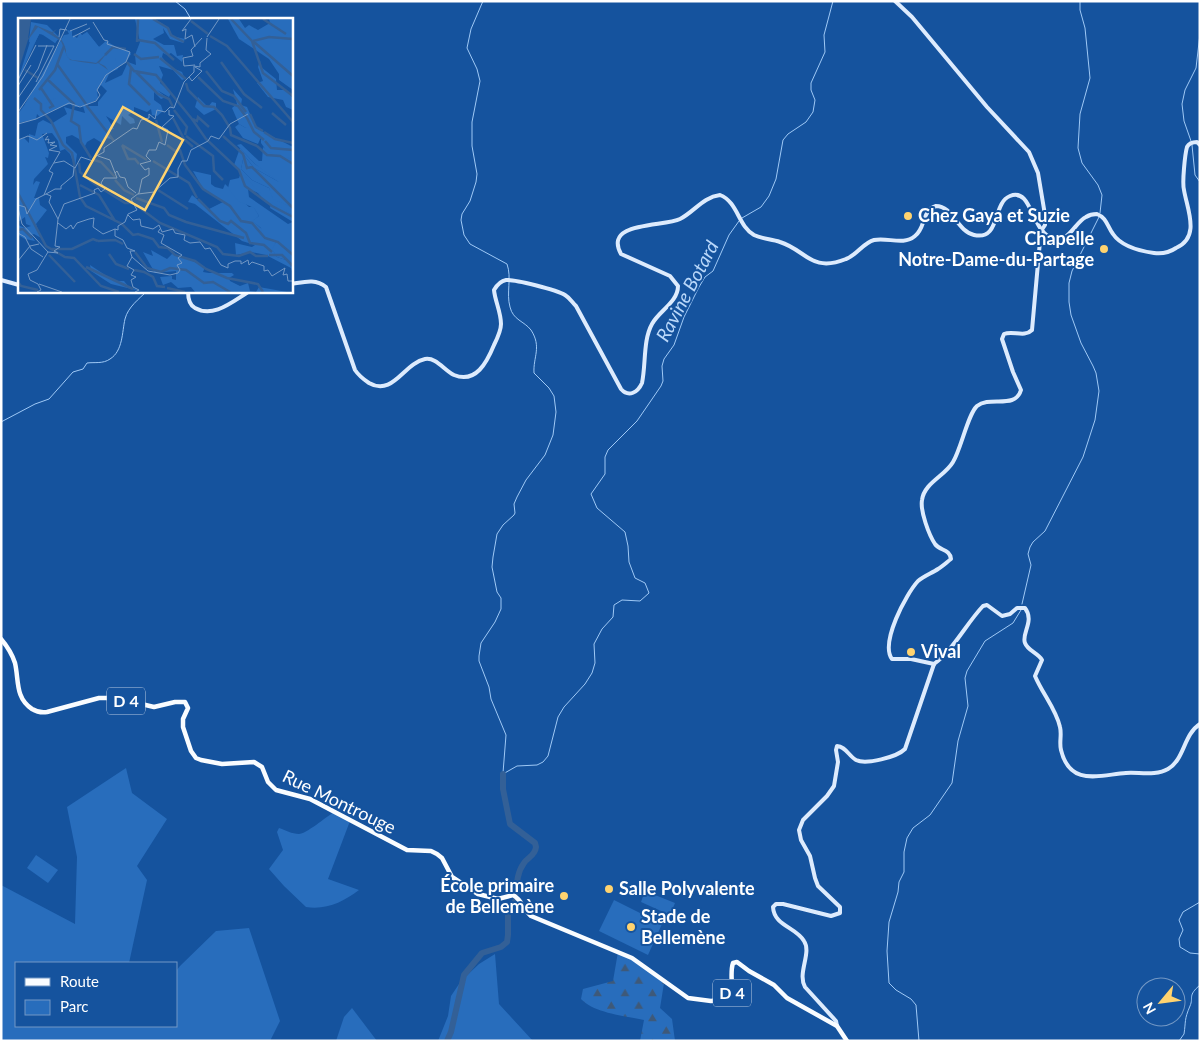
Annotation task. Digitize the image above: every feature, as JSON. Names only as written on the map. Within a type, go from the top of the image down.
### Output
[{"type":"main road","name":"Rue Montrouge","points":[[1,639],[15,662],[19,694],[24,702],[34,710],[47,712],[99,698],[154,707],[184,702],[188,708],[183,719],[183,727],[191,751],[196,758],[222,764],[248,761],[259,764],[268,782],[276,790],[310,799],[399,847],[407,850],[431,851],[437,854],[442,858],[452,876],[468,889],[484,897],[498,899],[513,895],[519,898],[525,910],[531,916],[632,958],[688,998],[711,1001],[725,1001],[729,999],[732,994],[733,963],[737,962],[774,985],[787,998],[837,1026],[847,1041]]},
{"type":"street","points":[[895,1],[912,17],[987,107],[1029,152],[1038,173],[1045,215],[1045,226],[1040,241],[1032,330],[1026,334],[1007,332],[1002,339],[1021,390],[1020,394],[1017,398],[1009,401],[985,402],[976,408],[953,462],[928,488],[922,500],[922,511],[935,543],[947,551],[951,559],[918,582],[909,592],[891,632],[890,654],[892,659],[911,659],[934,664]]},
{"type":"street","points":[[292,284],[310,280],[326,287],[355,370],[363,379],[379,386],[394,382],[411,366],[423,360],[433,360],[456,376],[465,377],[479,372],[489,358],[499,335],[501,325],[494,290],[497,285],[506,280],[559,292],[569,297],[621,388],[628,393],[635,392],[640,388],[642,382],[649,330],[654,321],[677,295],[678,286],[670,276],[621,254],[617,244],[618,239],[621,234],[629,229],[679,219],[707,199],[720,195],[728,199],[752,234],[789,246],[815,262],[830,262],[849,258],[863,246],[874,240],[903,241],[914,238],[919,232],[927,212],[936,206],[946,209],[966,232],[979,236],[987,234],[992,229],[1005,200],[1010,196],[1016,195],[1022,196],[1027,201],[1042,232],[1052,238],[1062,239],[1084,217],[1097,214],[1105,219],[1115,237],[1121,242],[1142,251],[1160,253],[1182,246],[1190,236],[1191,228],[1183,183],[1187,148],[1193,142],[1200,144]]},
{"type":"street","points":[[1,280],[18,285]]},
{"type":"street","points":[[188,292],[191,306],[206,311],[219,309],[248,292]]},
{"type":"street","points":[[837,1026],[836,1021],[802,982],[806,950],[804,941],[778,920],[773,907],[776,904],[783,904],[831,916],[840,913],[840,907],[823,892],[816,882],[810,856],[800,837],[800,826],[805,818],[828,796],[834,786],[837,768],[836,748],[838,746],[842,746],[852,757],[861,762],[873,761],[902,752],[906,746],[934,664],[946,656],[957,637],[983,606],[987,605],[1002,616],[1010,614],[1017,608],[1025,608],[1027,611],[1028,622],[1024,640],[1028,648],[1042,660],[1035,676],[1057,717],[1061,733],[1059,738],[1062,755],[1065,762],[1079,775],[1092,778],[1127,773],[1154,773],[1168,769],[1178,758],[1189,733],[1200,724]]},
{"type":"green space","points":[[126,768],[132,793],[167,819],[137,866],[147,880],[129,962],[15,962],[15,1027],[178,1027],[178,968],[216,931],[249,928],[280,1021],[270,1041],[1,1041],[1,885],[75,924],[77,857],[67,807]]},
{"type":"green space","points":[[334,812],[350,821],[328,879],[359,890],[347,898],[328,906],[306,907],[269,869],[283,850],[277,832],[279,828],[294,833],[302,833]]},
{"type":"green space","points":[[36,855],[58,870],[48,883],[27,868]]},
{"type":"green space","points":[[645,891],[675,903],[670,915],[641,902]]},
{"type":"green space","name":"Stade de Bellemène","points":[[614,900],[662,924],[648,955],[599,931]]},
{"type":"green space","points":[[618,952],[631,958],[664,983],[660,1008],[672,1019],[675,1041],[640,1041],[644,1020],[602,1011],[581,999],[583,989],[613,981]]},
{"type":"green space","points":[[495,954],[499,1004],[533,1041],[438,1041],[448,1016],[451,996],[461,981],[479,964]]},
{"type":"green space","points":[[352,1008],[377,1041],[336,1041],[344,1017]]},
{"type":"waterway","points":[[175,1],[185,9],[190,18]]},
{"type":"waterway","points":[[483,1],[471,29],[467,48],[477,69],[480,81],[472,122],[472,146],[477,174],[470,201],[462,214],[461,220],[464,235],[470,244],[507,264],[511,311],[516,318],[531,330],[534,336],[537,347],[534,373],[554,396],[556,412],[553,435],[545,455],[526,480],[517,497],[514,504],[514,515],[503,525],[497,534],[493,557],[492,567],[497,592],[501,598],[501,609],[481,643],[479,661],[489,687],[491,699],[506,735],[503,773]]},
{"type":"waterway","name":"Ravine Botard","points":[[742,218],[761,207],[769,196],[776,179],[783,140],[788,134],[806,122],[813,112],[815,100],[811,90],[811,83],[825,52],[824,35],[833,1]]},
{"type":"waterway","points":[[1080,1],[1090,78],[1080,114],[1078,148],[1082,163],[1098,185],[1102,195],[1100,213]]},
{"type":"waterway","points":[[1191,141],[1184,121],[1182,104],[1185,90],[1196,68],[1200,34]]},
{"type":"waterway","points":[[1192,145],[1195,175],[1200,182]]},
{"type":"waterway","points":[[1022,604],[1031,565],[1028,554],[1030,547],[1045,531],[1083,457],[1095,420],[1099,391],[1096,373],[1081,343],[1071,315],[1069,283],[1072,271],[1099,217]]},
{"type":"waterway","name":"Ravine Botard","points":[[503,774],[517,766],[537,765],[548,756],[558,717],[592,673],[595,663],[594,644],[602,629],[613,617],[614,605],[622,600],[640,601],[649,593],[645,583],[635,578],[629,562],[625,532],[597,508],[591,494],[605,474],[605,457],[608,450],[637,421],[661,386],[664,359],[674,345],[684,317],[699,287],[705,277],[713,271],[729,235],[739,221]]},
{"type":"waterway","points":[[1,422],[35,404],[49,399],[73,372],[83,369],[87,363],[105,362],[114,356],[120,346],[126,315],[146,292]]},
{"type":"waterway","points":[[919,1041],[916,1005],[889,983],[887,951],[889,922],[899,882],[904,872],[904,852],[907,838],[913,828],[930,815],[952,783],[958,741],[968,706],[965,678],[967,671],[985,641],[1013,623],[1021,610]]},
{"type":"waterway","points":[[503,774],[503,789],[510,824],[535,843],[536,847],[520,870],[517,892]]},
{"type":"waterway","points":[[447,1041],[451,1032],[464,975],[482,953],[501,947],[507,942],[508,914],[515,901]]},
{"type":"waterway","points":[[1200,902],[1183,912],[1179,920],[1183,930],[1179,939],[1180,947],[1190,953],[1200,954]]},
{"type":"waterway","points":[[1179,1041],[1184,1034],[1192,994],[1200,985]]},
{"type":"place","name":"Chez Gaya et Suzie","points":[[908,216]]},
{"type":"place","name":"Chapelle Notre-Dame-du-Partage","points":[[1104,249]]},
{"type":"place","name":"Vival","points":[[911,652]]},
{"type":"place","name":"Salle Polyvalente","points":[[609,889]]},
{"type":"place","name":"École primaire de Bellemène","points":[[564,896]]},
{"type":"place","name":"Stade de Bellemène","points":[[631,927]]}]
